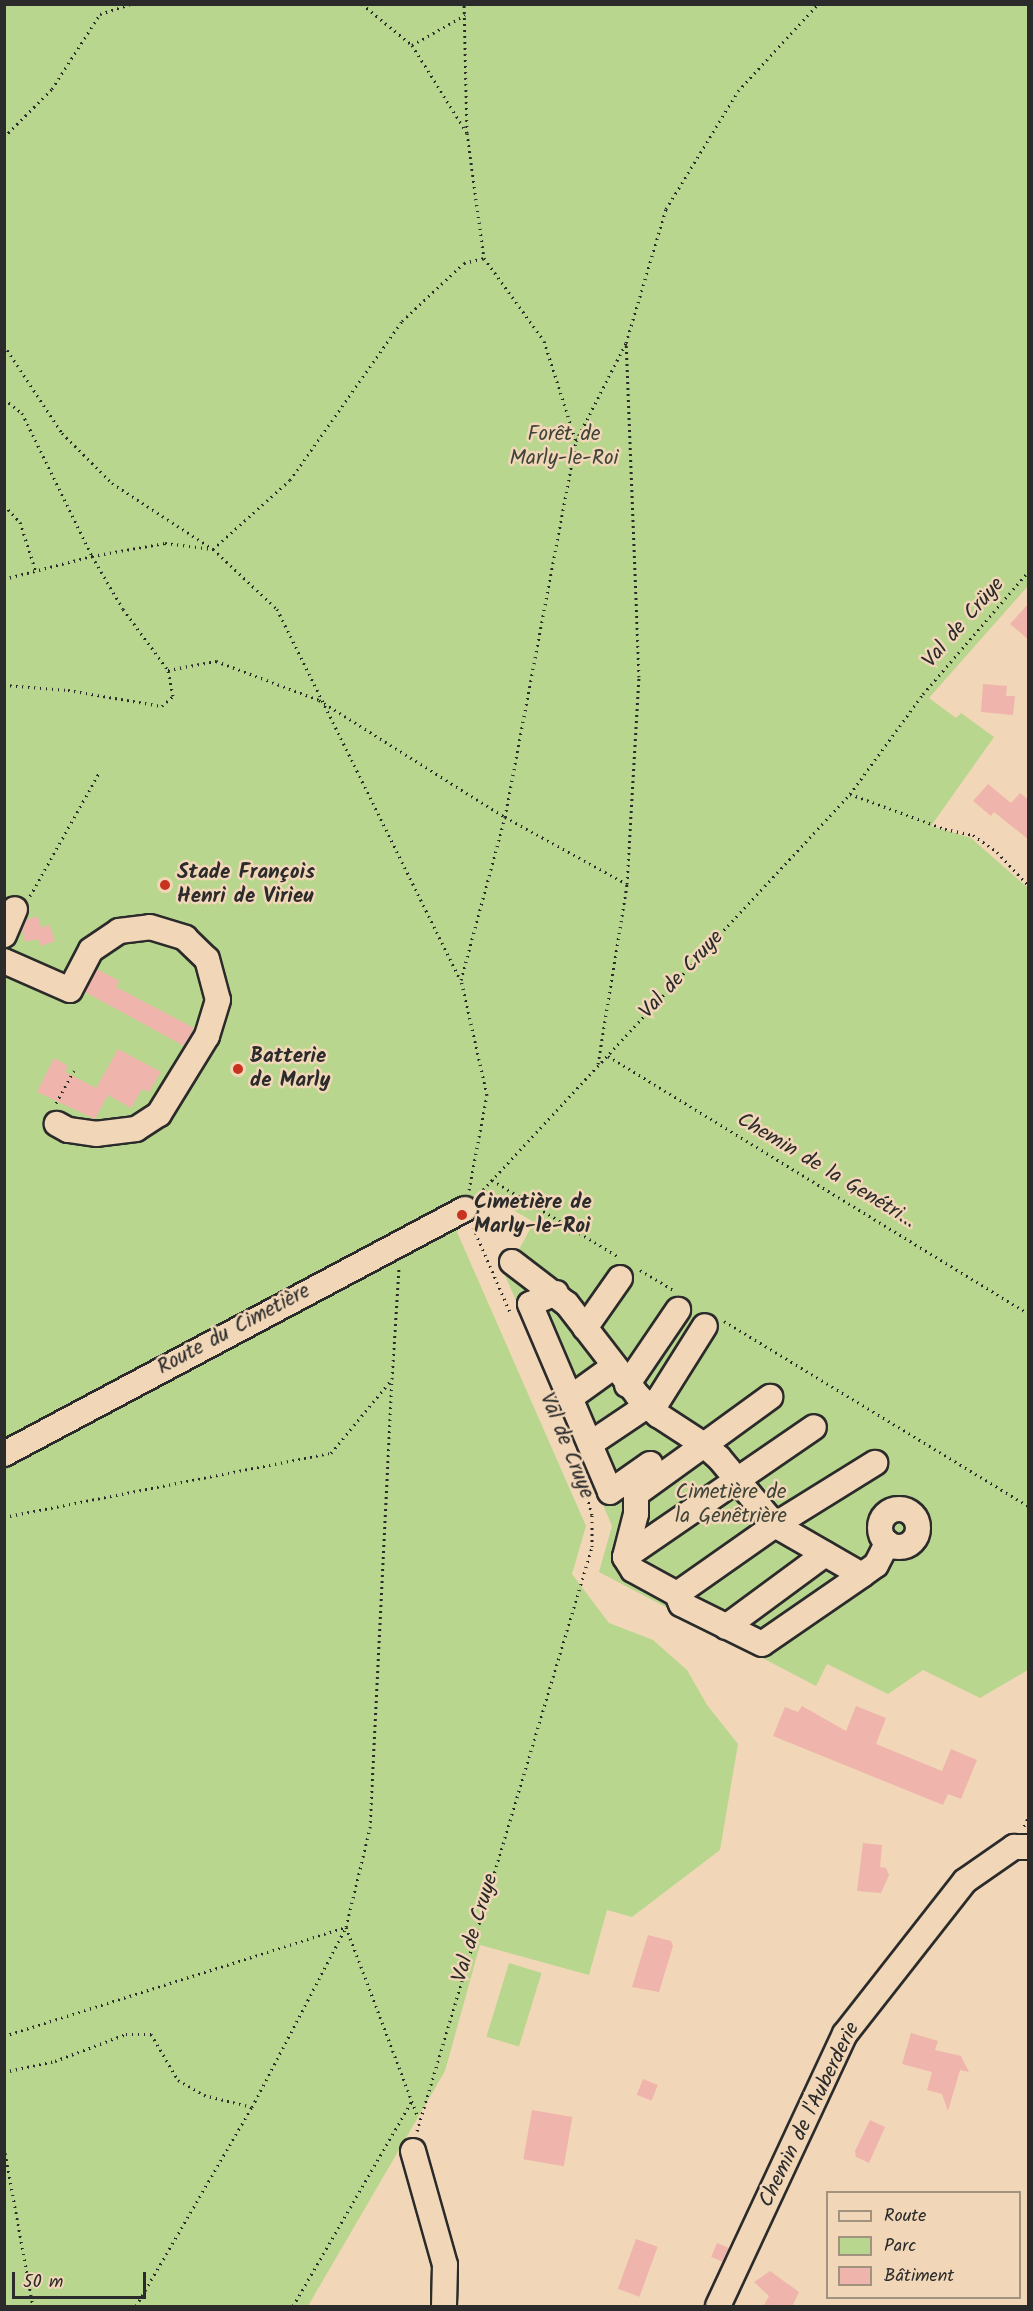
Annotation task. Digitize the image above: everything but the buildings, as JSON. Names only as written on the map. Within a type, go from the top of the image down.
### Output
[{"type":"street","points":[[4,935],[15,909]]},
{"type":"street","points":[[4,961],[70,990],[91,950],[119,931],[150,927],[185,938],[207,959],[218,1000],[207,1036],[159,1114],[136,1129],[97,1134],[68,1130],[57,1124]]},
{"type":"street","name":"Route du Cimetière","points":[[4,1454],[465,1209]]},
{"type":"street","points":[[512,1262],[556,1293],[620,1376],[650,1407],[697,1441],[738,1479],[775,1525],[862,1575]]},
{"type":"street","points":[[585,1329],[626,1268]]},
{"type":"street","points":[[556,1293],[530,1304],[610,1492],[770,1397]]},
{"type":"street","points":[[570,1398],[620,1376],[676,1300]]},
{"type":"street","points":[[590,1444],[650,1407],[710,1321]]},
{"type":"street","points":[[625,1557],[814,1427]]},
{"type":"street","points":[[697,1441],[636,1494],[636,1514],[625,1557],[633,1570],[678,1594],[681,1604],[754,1643],[768,1642],[876,1565],[887,1543]]},
{"type":"street","points":[[678,1594],[775,1525],[874,1463]]},
{"type":"street","points":[[726,1627],[825,1554]]},
{"type":"street","name":"Chemin de l'Auberderie","points":[[718,2307],[845,2034],[964,1881],[1014,1847],[1029,1847]]},
{"type":"street","points":[[413,2151],[445,2265],[444,2307]]},
{"type":"path","points":[[4,137],[52,89],[100,14],[130,4]]},
{"type":"path","points":[[362,4],[412,45],[467,133]]},
{"type":"path","points":[[464,4],[467,133],[484,258],[544,341],[576,441]]},
{"type":"path","points":[[461,980],[505,817],[576,441],[626,343],[666,209],[738,91],[818,4]]},
{"type":"path","points":[[412,45],[465,15]]},
{"type":"path","points":[[4,579],[92,556],[165,543],[213,549],[290,480],[402,321],[464,263],[484,258]]},
{"type":"path","points":[[598,1066],[627,884],[639,677],[626,343]]},
{"type":"path","points":[[4,345],[62,433],[112,483],[213,549],[277,609],[319,700],[461,980],[487,1095],[465,1209],[513,1319]]},
{"type":"path","points":[[4,399],[22,413],[92,556],[123,609],[168,670],[173,696],[162,706],[68,690],[4,685]]},
{"type":"path","points":[[4,505],[20,522],[36,572]]},
{"type":"path","name":"Val de Crüye","points":[[923,694],[1029,572]]},
{"type":"path","points":[[168,670],[216,661],[319,700],[505,817],[627,884]]},
{"type":"path","name":"Val de Cruye","points":[[465,1209],[850,794],[923,694]]},
{"type":"path","points":[[15,909],[23,906],[38,887],[99,773]]},
{"type":"path","points":[[850,794],[932,824],[973,835],[997,852],[1029,885]]},
{"type":"path","name":"Chemin de la Genétri...","points":[[607,1056],[1029,1313]]},
{"type":"path","points":[[57,1124],[55,1103],[74,1071]]},
{"type":"path","points":[[492,1180],[676,1300]]},
{"type":"path","points":[[136,2307],[252,2107],[346,1927],[370,1828],[401,1241]]},
{"type":"path","points":[[710,1321],[1029,1506]]},
{"type":"path","points":[[4,1517],[331,1453],[392,1378]]},
{"type":"path","name":"Val de Cruye","points":[[413,2151],[419,2120],[592,1547],[592,1515],[584,1484]]},
{"type":"path","points":[[4,2036],[346,1927]]},
{"type":"path","points":[[346,1927],[419,2120]]},
{"type":"path","points":[[4,2072],[55,2061],[126,2034],[152,2034],[178,2079],[204,2095],[252,2107]]},
{"type":"path","points":[[293,2307],[412,2101]]},
{"type":"path","points":[[4,2147],[33,2307]]},
{"type":"green space","name":"Forêt de Marly-le-Roi","points":[[5,5],[1028,5],[1028,586],[929,698],[956,718],[961,713],[994,737],[931,826],[971,838],[1028,888],[1028,1670],[980,1698],[923,1670],[888,1694],[827,1664],[816,1686],[599,1572],[612,1526],[505,1275],[534,1222],[483,1193],[457,1232],[586,1526],[572,1574],[609,1623],[653,1640],[687,1670],[707,1705],[738,1744],[720,1850],[632,1917],[607,1910],[589,1975],[480,1945],[445,2071],[308,2306],[5,2306]]},
{"type":"green space","points":[[509,1963],[542,1973],[519,2047],[486,2037]]},
{"type":"place","name":"Stade François Henri de Virieu","points":[[165,885]]},
{"type":"place","name":"Batterie de Marly","points":[[238,1069]]},
{"type":"place","name":"Cimetière de Marly-le-Roi","points":[[462,1215]]},
{"type":"park label","name":"Cimetière de la Genêtrière","points":[[731,1505]]}]
